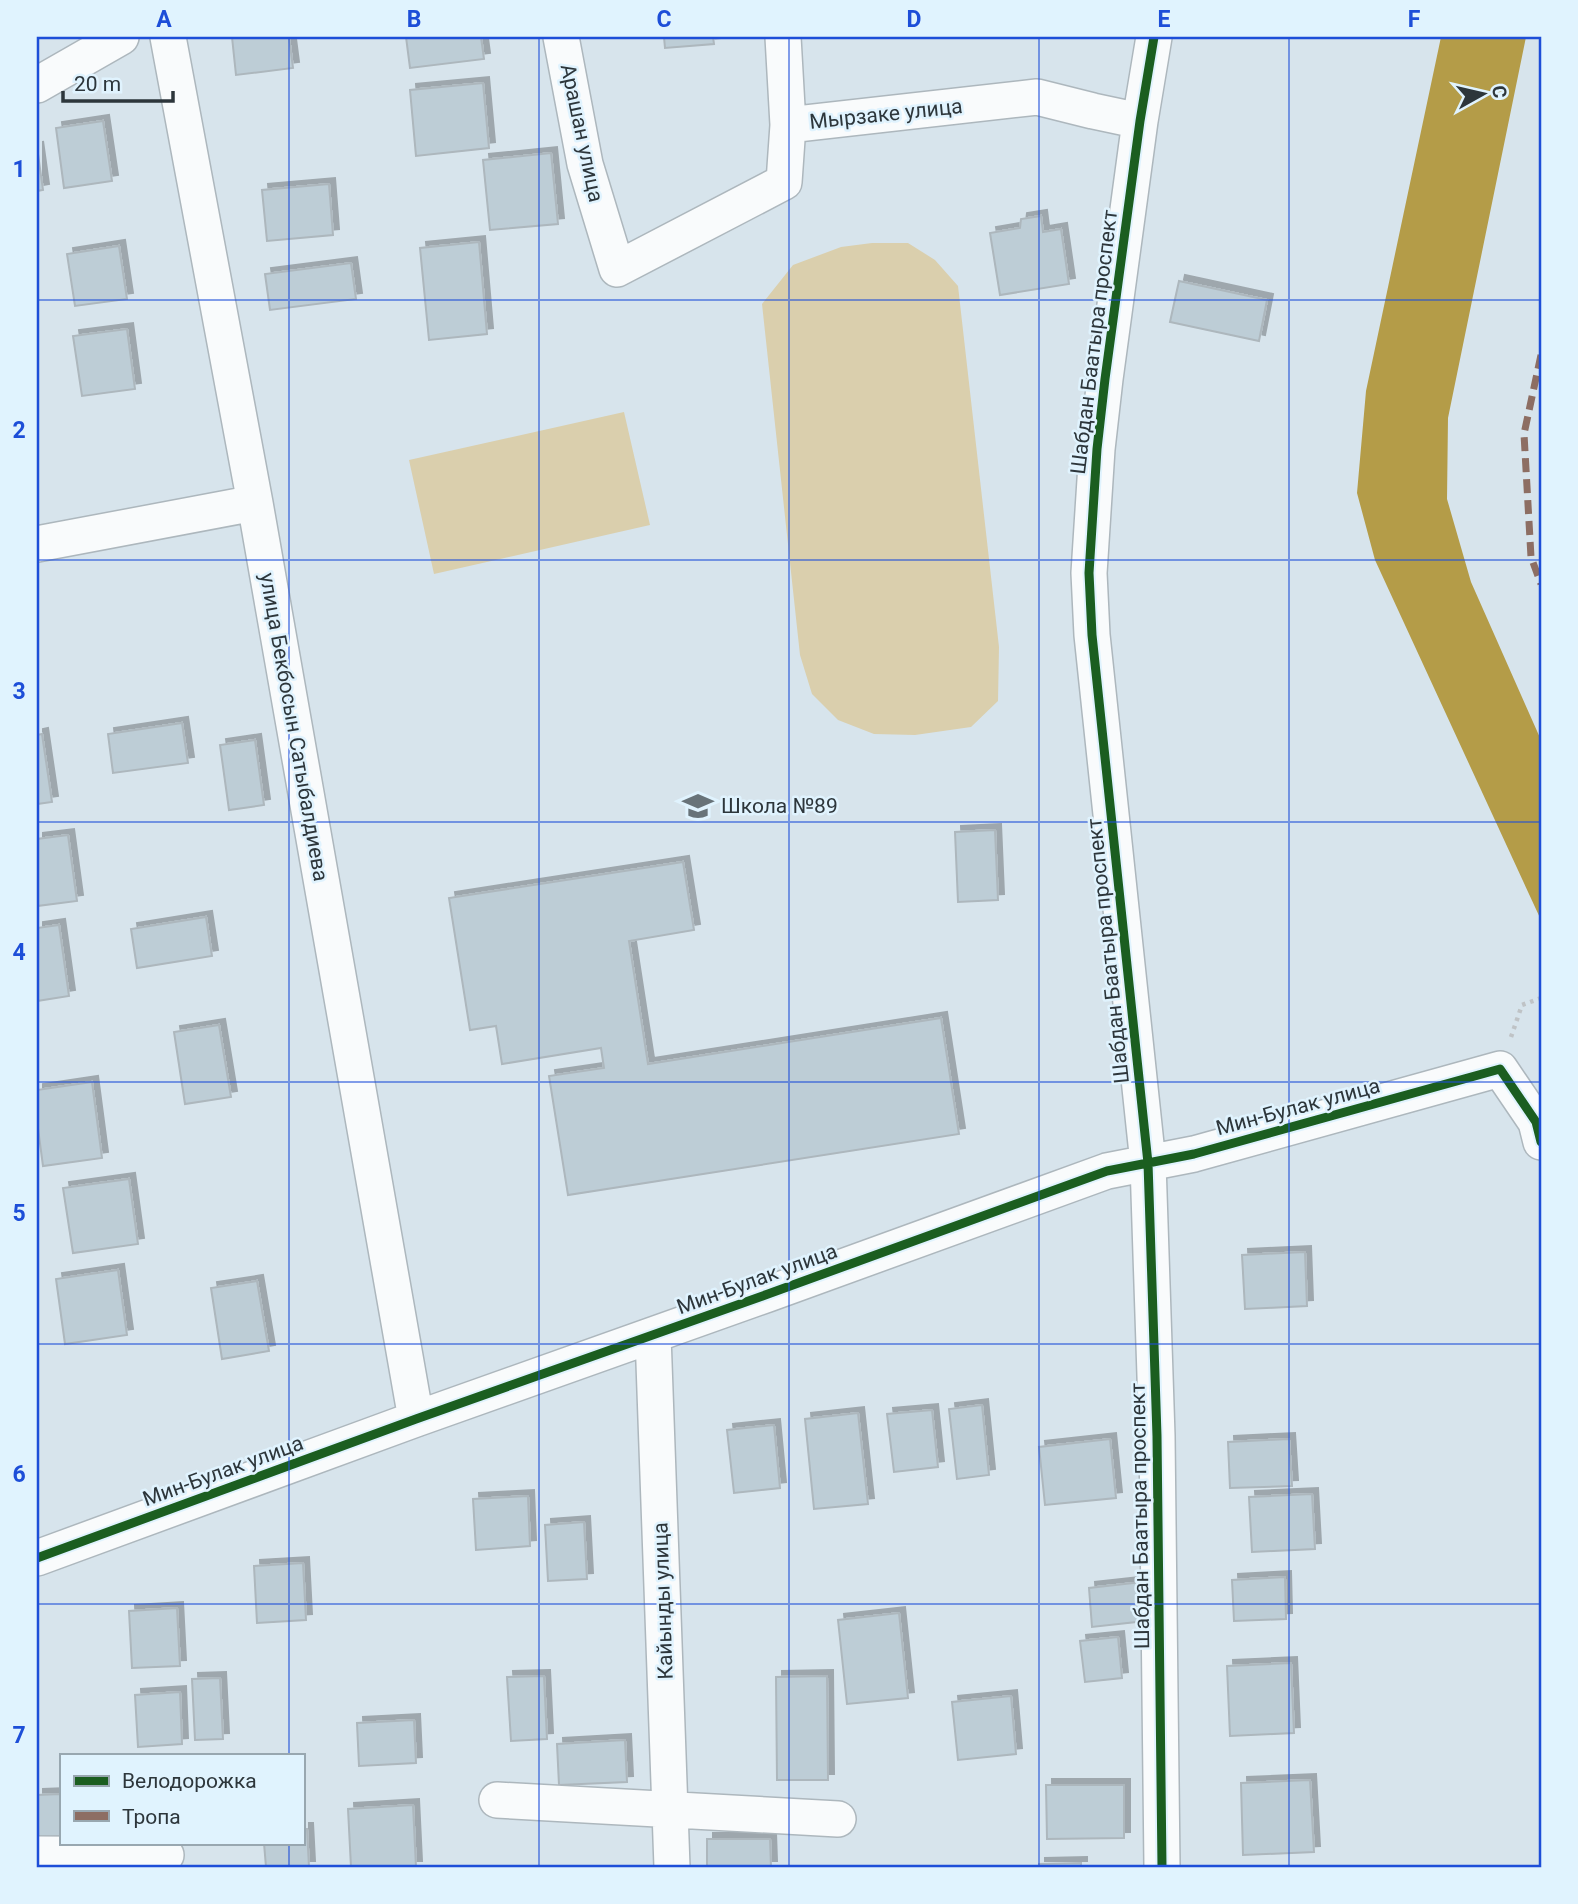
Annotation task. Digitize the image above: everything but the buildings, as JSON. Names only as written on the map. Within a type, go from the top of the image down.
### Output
[{"type":"street","points":[[37,85],[121,37]]},
{"type":"street","name":"улица Бекбосын Сатыбалдиева","points":[[168,37],[255,503],[416,1419]]},
{"type":"street","name":"Арашан улица","points":[[561,37],[585,164],[617,269]]},
{"type":"street","points":[[783,37],[788,125]]},
{"type":"street","name":"Шабдан Баатыра проспект","points":[[1154,37],[1105,379],[1097,449],[1089,573],[1092,635],[1148,1163],[1157,1436],[1162,1867]]},
{"type":"street","name":"Мырзаке улица","points":[[617,269],[783,181],[788,125],[1037,97],[1140,121]]},
{"type":"street","points":[[37,544],[255,503]]},
{"type":"street","name":"Мин-Булак улица","points":[[37,1558],[1107,1171],[1194,1154],[1500,1069],[1536,1122],[1541,1142]]},
{"type":"street","name":"Кайынды улица","points":[[653,1335],[672,1867]]},
{"type":"street","points":[[497,1800],[838,1819]]},
{"type":"street","points":[[37,1854],[166,1855]]},
{"type":"path","points":[[1521,1005],[1541,998]]},
{"type":"shaded area","points":[[1441,37],[1526,37],[1448,418],[1447,499],[1471,582],[1541,740],[1541,920],[1375,560],[1357,493],[1366,391]]},
{"type":"shaded area","points":[[872,243],[908,243],[935,260],[958,286],[999,647],[998,701],[971,727],[915,735],[874,734],[838,720],[812,694],[800,655],[762,304],[793,265],[841,247]]},
{"type":"shaded area","points":[[624,412],[650,525],[434,574],[409,460]]},
{"type":"marked path","points":[[1541,355],[1524,434],[1531,557],[1541,584]]},
{"type":"cycle path","points":[[1154,37],[1105,379],[1097,449],[1089,573],[1092,635],[1148,1163],[1157,1436],[1162,1867]]},
{"type":"cycle path","points":[[37,1558],[1107,1171],[1194,1154],[1500,1069],[1536,1122],[1541,1142]]},
{"type":"place","name":"Школа №89","points":[[698,806]]}]
